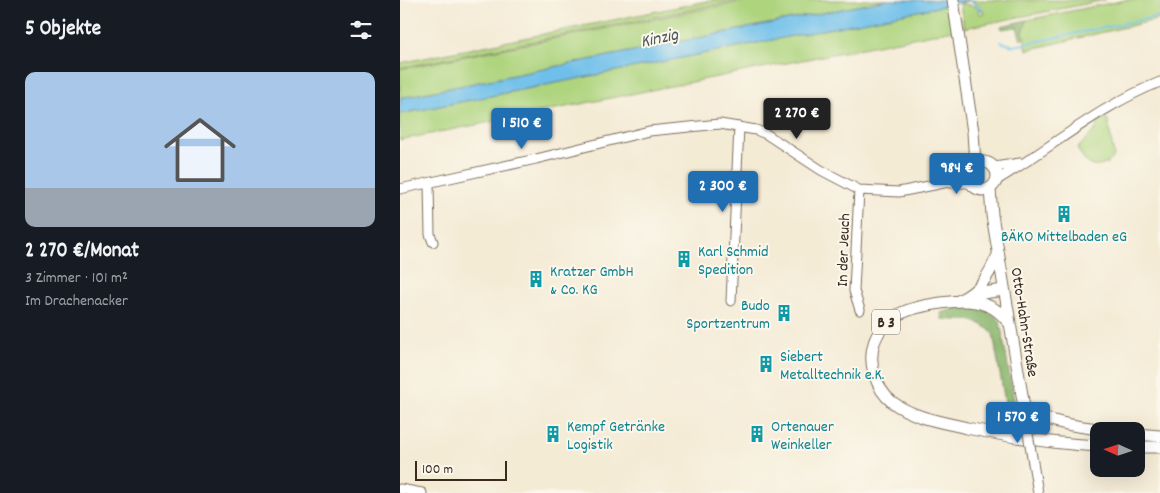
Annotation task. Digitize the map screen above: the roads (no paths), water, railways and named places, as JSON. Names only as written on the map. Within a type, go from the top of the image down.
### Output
[{"type":"main road","name":"Otto-Hahn-Straße","points":[[953,0],[979,170],[998,175],[989,186],[992,215],[1024,406]]},
{"type":"main road","points":[[979,170],[976,189],[989,186]]},
{"type":"main road","points":[[964,298],[983,283],[998,255]]},
{"type":"main road","name":"B 3","points":[[1004,290],[908,309],[893,317],[882,327],[873,346],[873,368],[878,382],[890,401],[920,416],[956,425],[1061,444],[1090,446]]},
{"type":"main road","name":"B 3","points":[[964,298],[986,305],[1001,314],[1010,324]]},
{"type":"main road","points":[[1024,406],[1041,417],[1064,424],[1090,428]]},
{"type":"main road","points":[[1145,435],[1160,436]]},
{"type":"main road","points":[[1145,447],[1160,447]]},
{"type":"street","points":[[989,186],[1108,108],[1138,91],[1160,82]]},
{"type":"street","points":[[400,190],[649,131],[720,124],[756,130],[766,134],[821,170],[859,190],[899,192],[944,182],[979,170],[1023,162]]},
{"type":"street","points":[[731,301],[740,127]]},
{"type":"street","points":[[429,184],[430,234],[433,242]]},
{"type":"street","name":"In der Jeuch","points":[[859,190],[854,291],[860,310]]},
{"type":"street","name":"Otto-Hahn-Straße","points":[[1024,406],[1038,493]]},
{"type":"street","points":[[400,489],[422,493]]},
{"type":"water","points":[[887,0],[973,0],[400,114],[400,98]]},
{"type":"waterway","points":[[970,0],[982,11]]},
{"type":"waterway","points":[[1001,42],[1014,46],[1160,16]]},
{"type":"place","name":"BÄKO Mittelbaden eG","points":[[1064,214]]},
{"type":"place","name":"Karl Schmid Spedition","points":[[684,259]]},
{"type":"place","name":"Kratzer GmbH & Co. KG","points":[[536,279]]},
{"type":"place","name":"Budo Sportzentrum","points":[[784,313]]},
{"type":"place","name":"Siebert Metalltechnik e.K.","points":[[766,364]]},
{"type":"place","name":"Kempf Getränke Logistik","points":[[553,434]]},
{"type":"place","name":"Ortenauer Weinkeller","points":[[757,434]]},
{"type":"water label","name":"Kinzig","points":[[659,37]]}]
